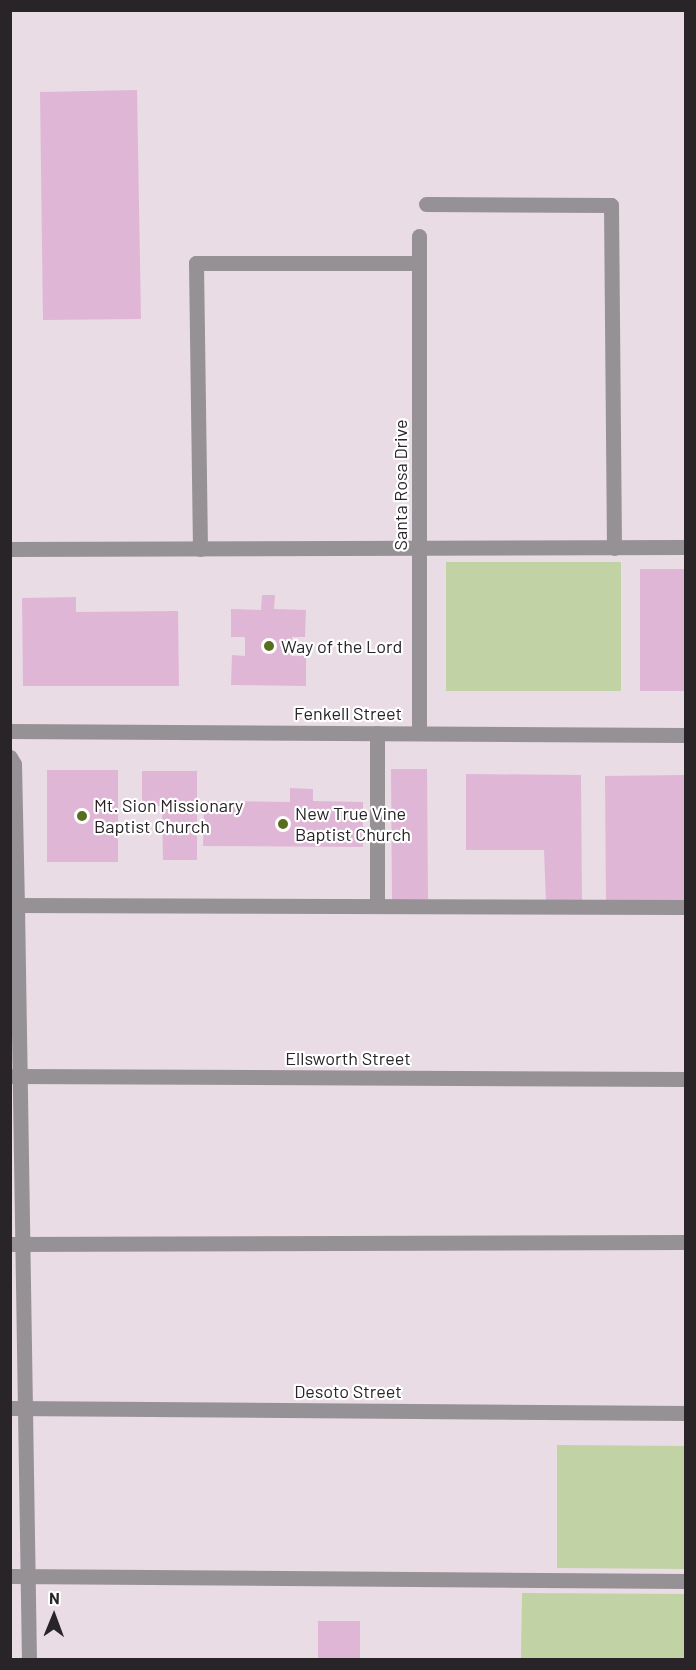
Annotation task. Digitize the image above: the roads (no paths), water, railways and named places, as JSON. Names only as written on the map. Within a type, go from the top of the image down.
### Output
[{"type":"street","points":[[426,204],[611,205],[614,548]]},
{"type":"street","name":"Santa Rosa Drive","points":[[418,236],[419,733]]},
{"type":"street","points":[[200,549],[196,263],[418,262]]},
{"type":"street","points":[[10,549],[686,548]]},
{"type":"street","name":"Fenkell Street","points":[[10,730],[686,735]]},
{"type":"street","points":[[377,733],[377,906]]},
{"type":"street","points":[[10,757],[14,764],[17,1408],[27,1576],[29,1659]]},
{"type":"street","points":[[14,906],[686,907]]},
{"type":"street","name":"Ellsworth Street","points":[[15,1076],[686,1079]]},
{"type":"street","points":[[17,1244],[686,1242]]},
{"type":"street","name":"Desoto Street","points":[[17,1408],[686,1413]]},
{"type":"street","points":[[10,1576],[686,1581]]},
{"type":"place","name":"Way of the Lord","points":[[269,646]]},
{"type":"place","name":"Mt. Sion Missionary Baptist Church","points":[[82,816]]},
{"type":"place","name":"New True Vine Baptist Church","points":[[283,824]]}]
